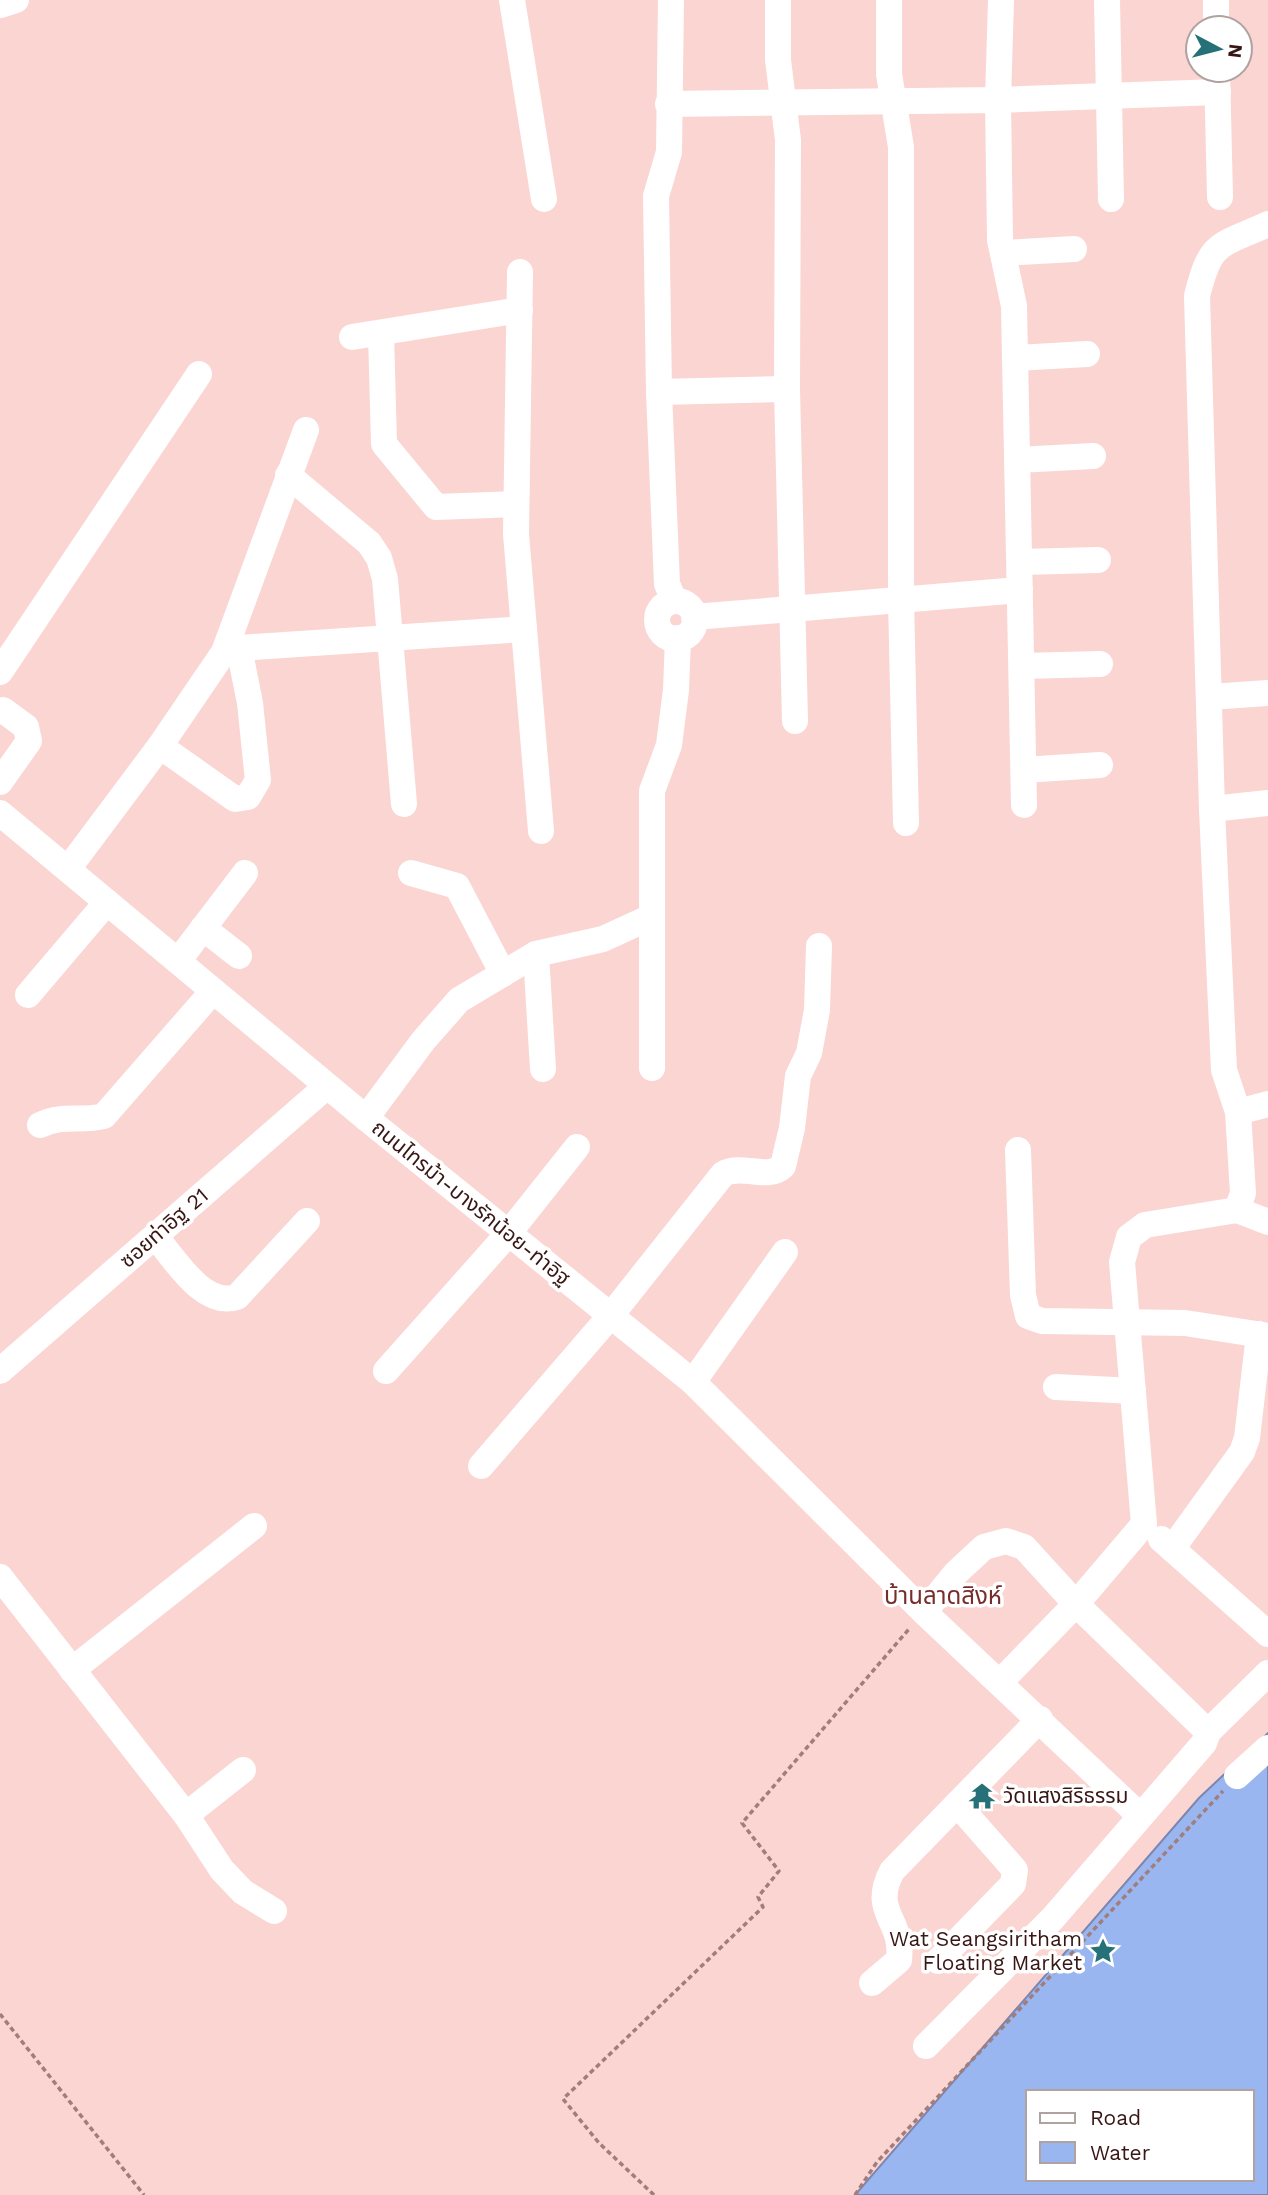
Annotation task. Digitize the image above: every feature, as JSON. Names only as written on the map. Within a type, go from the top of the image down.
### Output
[{"type":"street","points":[[0,5],[16,0]]},
{"type":"street","points":[[512,0],[544,199]]},
{"type":"street","points":[[671,0],[669,152],[656,196],[659,392],[667,584],[674,600],[688,605],[694,617],[692,629],[678,638]]},
{"type":"street","points":[[778,0],[778,60],[788,140],[787,389],[794,721]]},
{"type":"street","points":[[889,0],[891,100],[901,147],[901,599],[906,823]]},
{"type":"street","points":[[1001,0],[998,100],[1003,253],[1014,306],[1024,806]]},
{"type":"street","points":[[1107,0],[1111,199]]},
{"type":"street","points":[[668,104],[998,100],[1109,94],[1192,84]]},
{"type":"street","points":[[1217,84],[1220,197]]},
{"type":"street","points":[[1237,1210],[1243,1193],[1238,1112],[1224,1070],[1212,809],[1197,296],[1206,261],[1216,248],[1268,224]]},
{"type":"street","points":[[1003,253],[1074,249]]},
{"type":"street","points":[[520,272],[516,504],[541,831]]},
{"type":"street","points":[[352,337],[520,310]]},
{"type":"street","points":[[381,332],[384,444],[436,507],[516,504]]},
{"type":"street","points":[[1015,358],[1087,354]]},
{"type":"street","points":[[0,672],[200,374]]},
{"type":"street","points":[[659,392],[787,389]]},
{"type":"street","points":[[68,869],[231,650],[288,475],[306,430]]},
{"type":"street","points":[[1017,460],[1093,456]]},
{"type":"street","points":[[288,475],[369,543],[379,558],[384,579],[404,804]]},
{"type":"street","points":[[1020,562],[1098,560]]},
{"type":"street","points":[[694,617],[1020,590]]},
{"type":"street","points":[[674,600],[661,607],[657,623],[662,633],[678,638]]},
{"type":"street","points":[[231,650],[388,636],[524,629]]},
{"type":"street","points":[[652,1068],[652,791],[669,746],[677,690],[678,638]]},
{"type":"street","points":[[160,746],[235,799],[248,797],[258,780],[250,703],[231,650]]},
{"type":"street","points":[[1022,666],[1100,664]]},
{"type":"street","points":[[1210,697],[1268,693]]},
{"type":"street","points":[[0,782],[29,741],[26,727],[3,710]]},
{"type":"street","points":[[1024,770],[1100,765]]},
{"type":"street","points":[[1212,809],[1268,803]]},
{"type":"street","name":"ถนนไทรม้า-บางรักน้อย-ท่าอิฐ","points":[[0,813],[327,1086],[693,1382],[924,1612],[1137,1813]]},
{"type":"street","points":[[178,961],[245,873]]},
{"type":"street","points":[[411,873],[457,886],[503,974]]},
{"type":"street","points":[[28,995],[107,902]]},
{"type":"street","points":[[366,1118],[423,1041],[459,1000],[536,954],[603,939],[651,917]]},
{"type":"street","points":[[203,928],[239,956]]},
{"type":"street","points":[[481,1466],[612,1314],[723,1174],[736,1169],[774,1172],[783,1166],[798,1076],[809,1053],[817,1010],[819,946]]},
{"type":"street","points":[[536,954],[543,1069]]},
{"type":"street","points":[[40,1125],[56,1117],[86,1120],[104,1116],[213,991]]},
{"type":"street","name":"ซอยท่าอิฐ 21","points":[[0,1371],[327,1086]]},
{"type":"street","points":[[1238,1112],[1268,1104]]},
{"type":"street","points":[[386,1371],[508,1234],[577,1147]]},
{"type":"street","points":[[1018,1150],[1023,1295],[1028,1316],[1042,1321],[1185,1323],[1263,1335],[1247,1438],[1241,1452],[1172,1549]]},
{"type":"street","points":[[1268,1222],[1237,1210],[1145,1224],[1129,1237],[1122,1262],[1144,1524],[1268,1634]]},
{"type":"street","points":[[155,1236],[190,1277],[213,1297],[224,1301],[237,1297],[307,1221]]},
{"type":"street","points":[[693,1382],[785,1252]]},
{"type":"street","points":[[1056,1387],[1133,1391]]},
{"type":"street","points":[[1000,1682],[1076,1604],[1144,1524]]},
{"type":"street","points":[[72,1670],[254,1525]]},
{"type":"street","points":[[924,1612],[956,1573],[984,1547],[1006,1541],[1024,1546],[1076,1604],[1208,1731]]},
{"type":"street","points":[[0,1577],[186,1815],[222,1870],[243,1892],[274,1911]]},
{"type":"street","points":[[926,2046],[1053,1918],[1204,1744],[1208,1731],[1268,1673]]},
{"type":"street","points":[[872,1983],[899,1960],[897,1928],[883,1904],[884,1887],[892,1871],[1040,1719]]},
{"type":"street","points":[[1237,1776],[1268,1748]]},
{"type":"street","points":[[186,1815],[243,1770]]},
{"type":"street","points":[[939,1961],[1013,1884],[1015,1870],[957,1804]]},
{"type":"path","points":[[654,2195],[598,2143],[562,2099],[763,1907],[758,1897],[779,1871],[742,1823],[924,1612]]},
{"type":"path","points":[[855,2195],[877,2162],[1237,1776]]},
{"type":"path","points":[[0,2014],[144,2195]]},
{"type":"water","points":[[1268,1733],[1268,2195],[855,2195],[1199,1798]]},
{"type":"place","name":"วัดแสงสิริธรรม","points":[[982,1796]]},
{"type":"place","name":"Wat Seangsiritham Floating Market","points":[[1103,1951]]},
{"type":"district","name":"บ้านลาดสิงห์","points":[[943,1596]]}]
